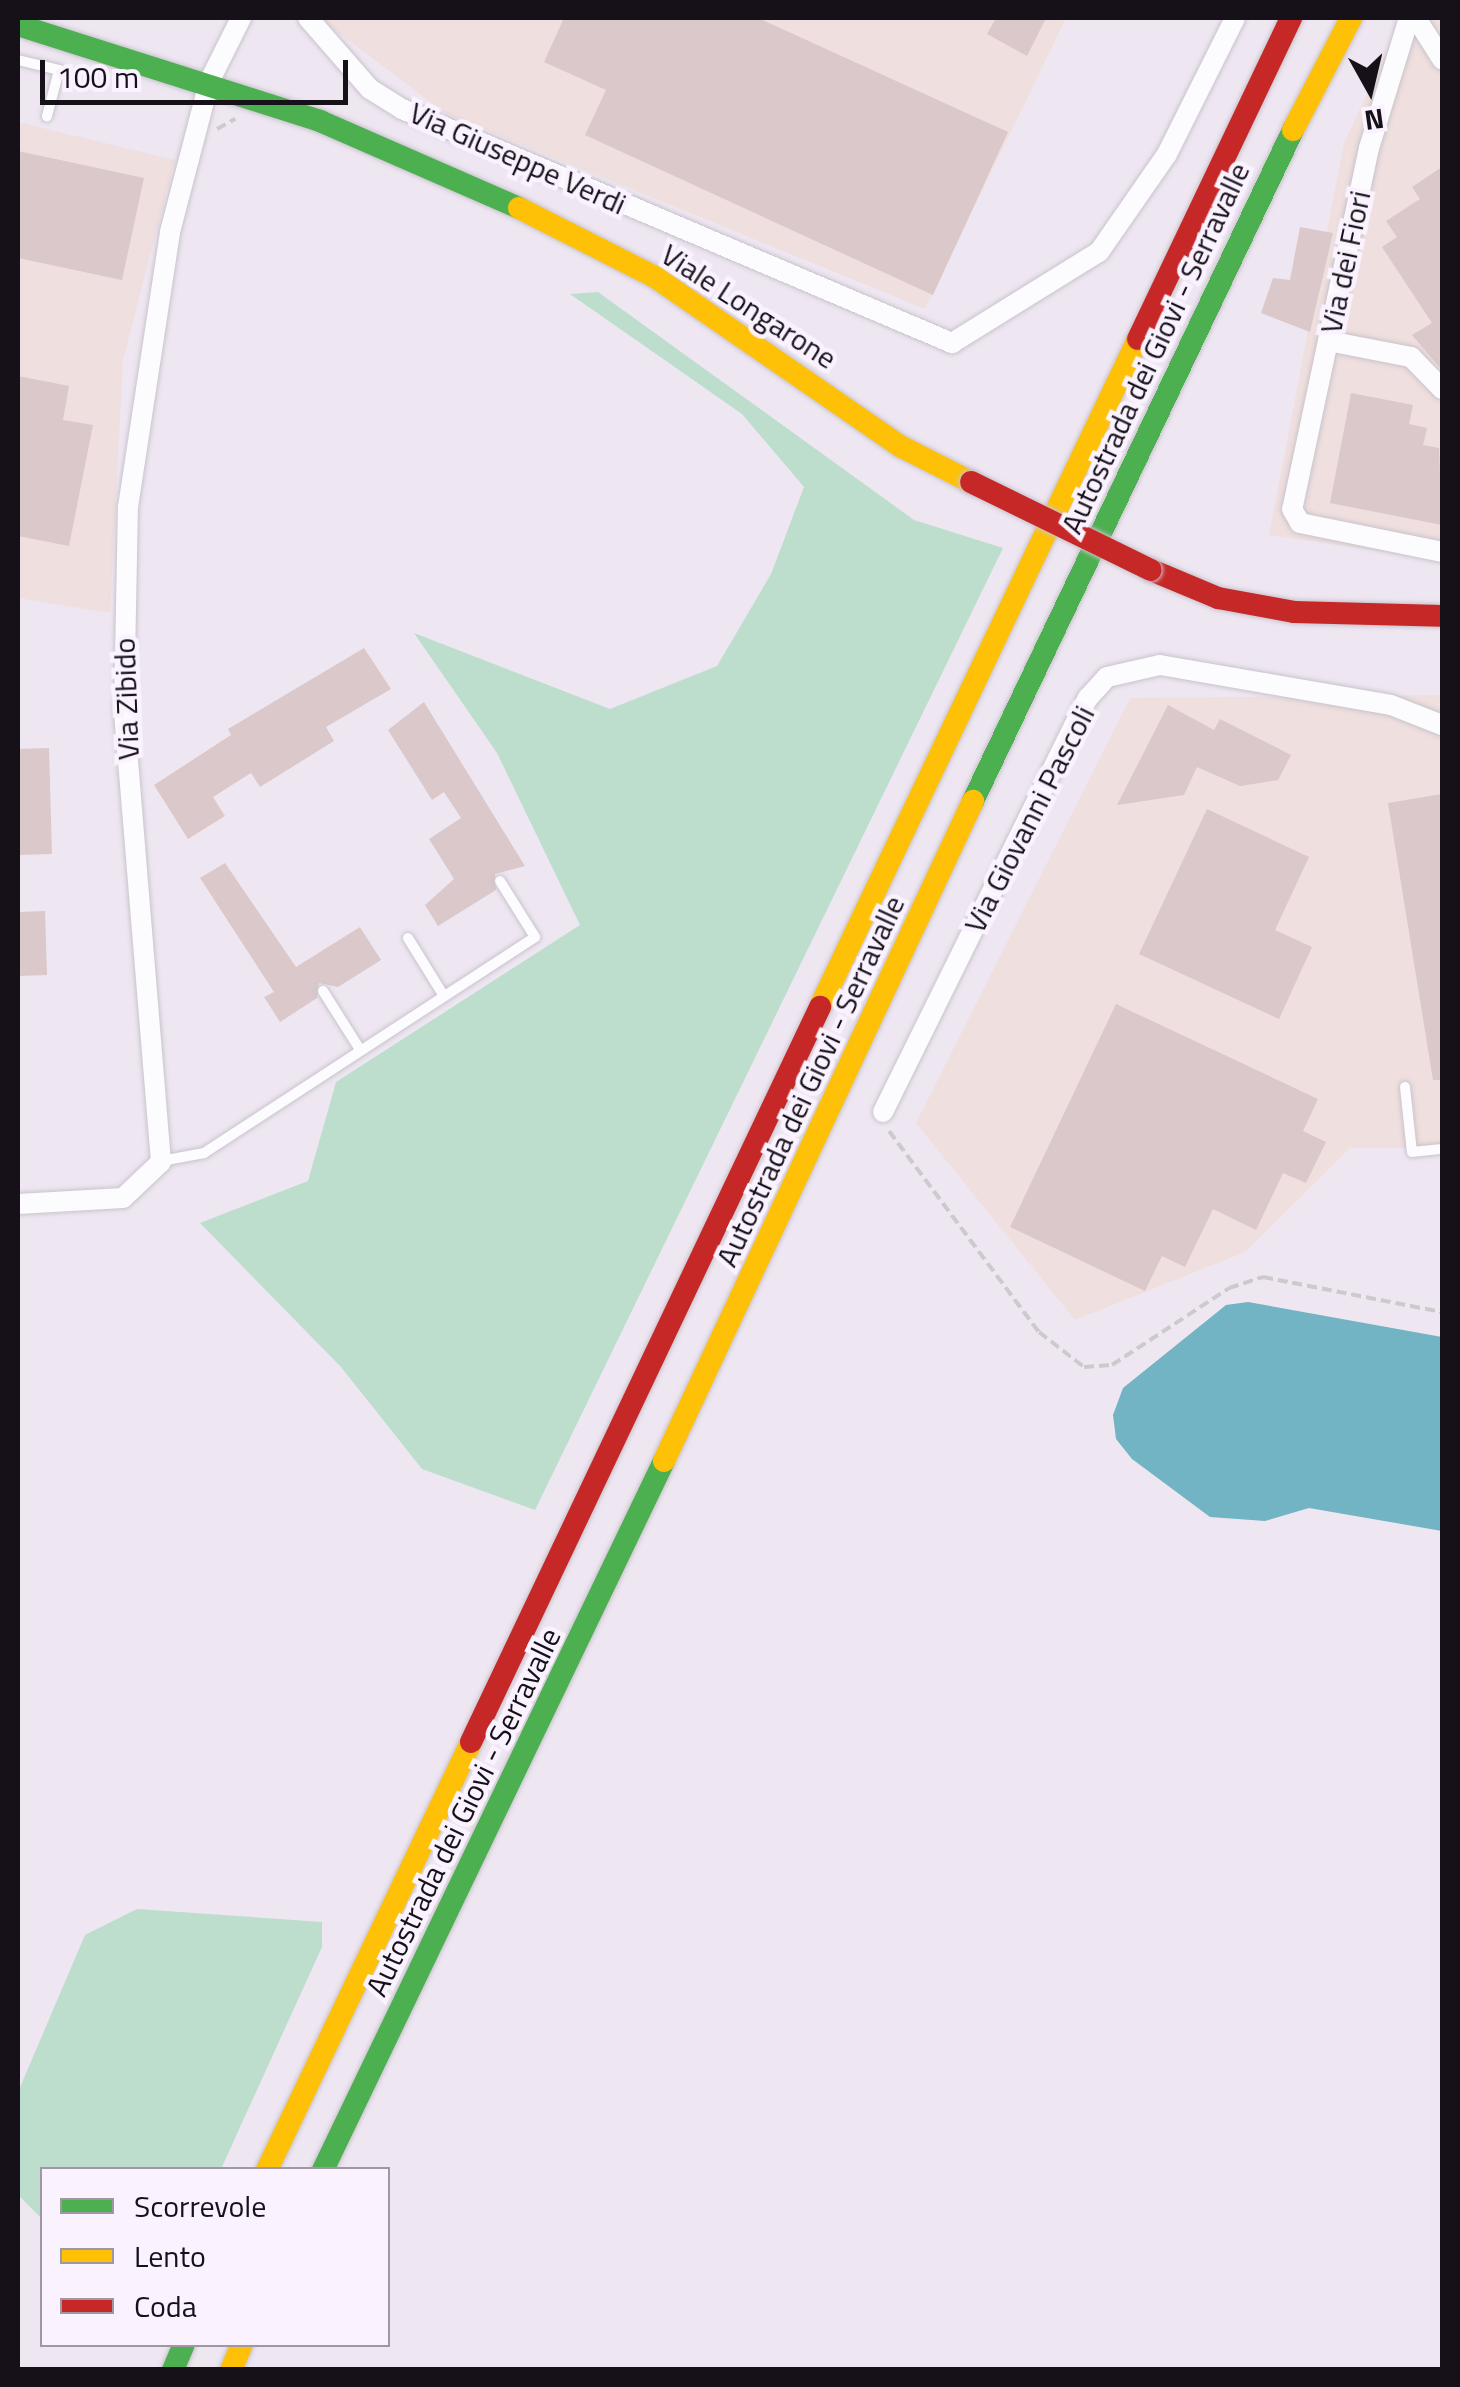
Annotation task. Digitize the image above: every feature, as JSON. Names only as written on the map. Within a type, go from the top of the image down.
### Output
[{"type":"main road","name":"Autostrada dei Giovi - Serravalle","points":[[268,2167],[1291,18]]},
{"type":"main road","name":"Autostrada dei Giovi - Serravalle","points":[[324,2167],[524,1760],[1231,249],[1350,18]]},
{"type":"main road","name":"Viale Longarone","points":[[18,25],[209,82],[426,164],[639,268],[900,446],[1151,570],[1218,598],[1294,612],[1442,616]]},
{"type":"street","points":[[209,82],[241,18]]},
{"type":"street","name":"Via Giuseppe Verdi","points":[[308,18],[370,89],[402,109],[952,343],[1098,252],[1167,154],[1236,18]]},
{"type":"street","points":[[1412,18],[1442,59]]},
{"type":"street","name":"Via dei Fiori","points":[[1412,18],[1369,148],[1292,510],[1300,523],[1442,552]]},
{"type":"street","name":"Via Zibido","points":[[161,1162],[124,712],[123,591],[146,353],[209,82]]},
{"type":"street","points":[[1328,340],[1411,357],[1442,389]]},
{"type":"street","name":"Via Giovanni Pascoli","points":[[884,1112],[1088,698],[1107,676],[1160,664],[1391,704],[1442,725]]},
{"type":"street","points":[[18,1204],[123,1198],[161,1162]]},
{"type":"lane","points":[[18,60],[59,70],[46,116]]},
{"type":"lane","points":[[161,1162],[204,1153],[534,937],[500,882]]},
{"type":"lane","points":[[408,938],[444,996]]},
{"type":"lane","points":[[324,992],[359,1048]]},
{"type":"lane","points":[[1405,1087],[1412,1152],[1442,1149]]},
{"type":"path","points":[[190,157],[218,128],[250,116]]},
{"type":"path","points":[[884,1112],[894,1142],[1040,1332],[1084,1367],[1112,1366],[1229,1288],[1264,1276],[1442,1312]]},
{"type":"shaded area","points":[[319,18],[1066,18],[925,309],[445,113]]},
{"type":"shaded area","points":[[1402,18],[1442,18],[1442,560],[1269,535],[1344,143]]},
{"type":"shaded area","points":[[18,122],[175,160],[123,360],[110,613],[18,598]]},
{"type":"shaded area","points":[[1442,695],[1442,1148],[1350,1148],[1245,1252],[1075,1320],[916,1123],[1130,698]]},
{"type":"green space","points":[[598,292],[914,520],[1003,548],[535,1510],[422,1469],[341,1367],[200,1223],[308,1181],[336,1082],[580,925],[497,753],[414,633],[610,709],[717,666],[771,574],[804,487],[742,414],[570,294]]},
{"type":"green space","points":[[137,1909],[322,1922],[322,1947],[222,2167],[40,2167],[40,2217],[18,2195],[18,2092],[85,1935]]},
{"type":"water","points":[[1248,1302],[1442,1337],[1442,1531],[1309,1508],[1265,1521],[1210,1517],[1132,1459],[1116,1439],[1113,1415],[1123,1388],[1226,1305]]},
{"type":"building","points":[[564,18],[758,18],[1008,132],[933,295],[585,135],[606,90],[544,62]]},
{"type":"building","points":[[996,18],[1046,18],[1027,56],[987,34]]},
{"type":"building","points":[[18,151],[144,178],[122,280],[18,258]]},
{"type":"building","points":[[1442,167],[1442,370],[1412,335],[1432,323],[1382,247],[1397,237],[1386,221],[1420,199],[1412,187]]},
{"type":"building","points":[[1300,227],[1333,233],[1310,332],[1261,313],[1273,278],[1290,280]]},
{"type":"building","points":[[18,376],[69,386],[63,420],[93,425],[69,546],[18,536]]},
{"type":"building","points":[[1351,393],[1413,405],[1409,424],[1427,428],[1423,445],[1439,448],[1442,525],[1330,503]]},
{"type":"building","points":[[364,648],[391,689],[326,727],[334,741],[260,787],[251,773],[213,797],[225,816],[188,839],[154,785],[231,735],[228,729]]},
{"type":"building","points":[[424,702],[525,866],[495,874],[496,890],[438,926],[425,905],[454,879],[429,839],[461,818],[444,792],[432,800],[388,730]]},
{"type":"building","points":[[1168,705],[1214,730],[1220,719],[1291,755],[1278,780],[1240,786],[1197,767],[1184,795],[1117,805]]},
{"type":"building","points":[[49,748],[52,854],[18,855],[18,749]]},
{"type":"building","points":[[1442,794],[1442,1080],[1433,1080],[1388,803]]},
{"type":"building","points":[[1207,809],[1309,857],[1275,930],[1312,947],[1279,1019],[1139,954]]},
{"type":"building","points":[[225,863],[296,967],[360,927],[381,960],[338,987],[319,983],[317,998],[280,1022],[264,997],[274,992],[200,878]]},
{"type":"building","points":[[45,911],[47,975],[18,976],[18,912]]},
{"type":"building","points":[[1116,1004],[1318,1099],[1303,1131],[1326,1142],[1306,1183],[1283,1173],[1256,1230],[1213,1209],[1185,1267],[1162,1256],[1145,1291],[1010,1227]]},
{"type":"traffic: fast","points":[[18,25],[320,121],[519,208]]},
{"type":"traffic: fast","points":[[973,801],[1293,130]]},
{"type":"traffic: fast","points":[[324,2167],[664,1461]]},
{"type":"traffic: fast","points":[[173,2370],[183,2347]]},
{"type":"traffic: slow","points":[[1293,130],[1351,18]]},
{"type":"traffic: slow","points":[[519,208],[655,277],[900,446],[971,482]]},
{"type":"traffic: slow","points":[[820,1007],[1138,339]]},
{"type":"traffic: slow","points":[[664,1461],[973,801]]},
{"type":"traffic: slow","points":[[268,2167],[471,1742]]},
{"type":"traffic: slow","points":[[231,2370],[241,2347]]},
{"type":"traffic: jam","points":[[1138,339],[1291,18]]},
{"type":"traffic: jam","points":[[971,482],[1151,570]]},
{"type":"traffic: jam","points":[[1151,570],[1218,598],[1294,612],[1442,616]]},
{"type":"traffic: jam","points":[[471,1742],[820,1007]]}]
